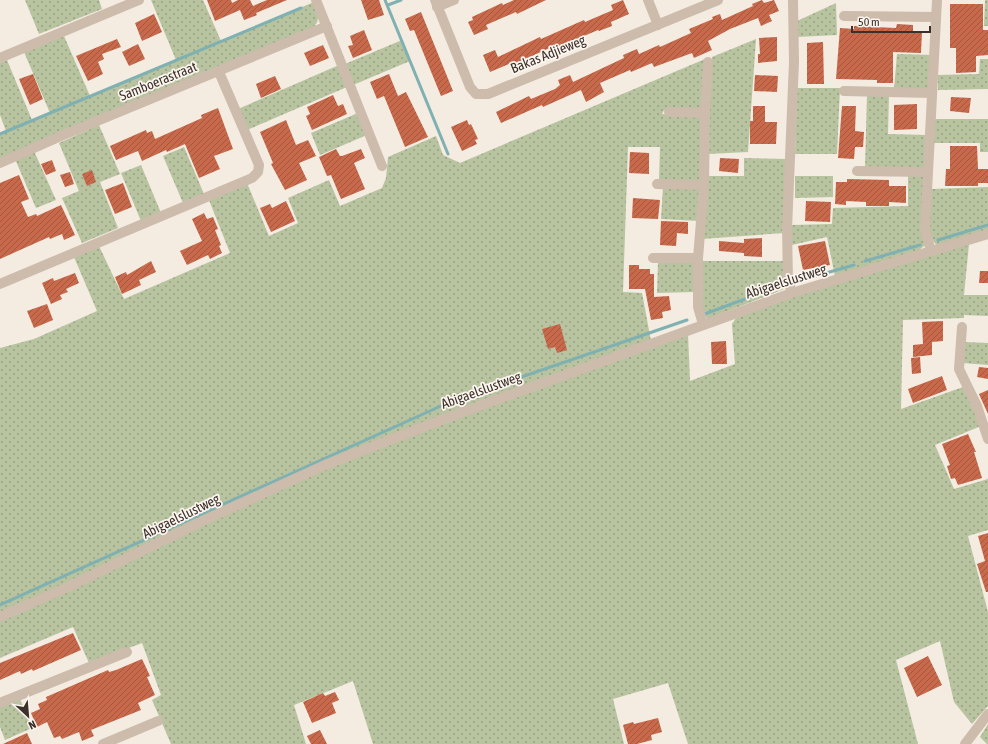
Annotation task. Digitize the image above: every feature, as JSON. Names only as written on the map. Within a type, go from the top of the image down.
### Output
[{"type":"street","points":[[0,58],[139,0]]},
{"type":"street","points":[[316,0],[382,166]]},
{"type":"street","points":[[436,4],[454,0]]},
{"type":"street","points":[[648,0],[658,25]]},
{"type":"street","name":"Bakas Adjieweg","points":[[436,4],[470,87],[476,94],[488,94],[718,0]]},
{"type":"street","points":[[792,292],[788,281],[787,229],[794,62],[793,0]]},
{"type":"street","points":[[931,252],[925,230],[937,0]]},
{"type":"street","points":[[844,16],[936,17]]},
{"type":"street","name":"Samboerastraat","points":[[0,163],[61,136],[219,72],[327,26]]},
{"type":"street","points":[[702,324],[698,307],[698,258],[704,185],[705,113],[708,62]]},
{"type":"street","points":[[0,284],[252,178],[258,172],[259,165],[219,72]]},
{"type":"street","points":[[844,91],[932,93]]},
{"type":"street","points":[[668,112],[705,113]]},
{"type":"street","points":[[857,171],[928,172]]},
{"type":"street","points":[[657,184],[704,185]]},
{"type":"street","name":"Abigaelslustweg","points":[[0,617],[68,587],[207,519],[325,465],[460,413],[792,292],[988,234]]},
{"type":"street","points":[[653,258],[698,258]]},
{"type":"street","points":[[962,327],[959,369],[977,406],[988,439]]},
{"type":"street","points":[[0,703],[127,652]]},
{"type":"street","points":[[965,744],[988,714]]},
{"type":"street","points":[[103,744],[158,721]]},
{"type":"green space","points":[[25,0],[99,0],[102,9],[39,34]]},
{"type":"green space","points":[[151,0],[203,0],[221,41],[314,2],[318,19],[312,28],[0,159],[0,134],[6,131],[0,115],[0,63],[7,60],[32,120],[50,113],[24,52],[64,36],[90,96],[176,60]]},
{"type":"green space","points":[[985,0],[988,0],[988,26],[984,26]]},
{"type":"green space","points":[[836,3],[837,35],[797,37],[797,21]]},
{"type":"green space","points":[[756,39],[748,152],[707,154],[707,114],[712,57]]},
{"type":"green space","points":[[402,40],[410,61],[353,85],[345,64]]},
{"type":"green space","points":[[897,54],[932,55],[930,90],[894,89]]},
{"type":"green space","points":[[705,59],[702,110],[664,110],[662,114],[702,117],[701,182],[659,181],[660,147],[628,147],[623,292],[642,293],[651,341],[459,410],[0,614],[0,348],[34,339],[97,311],[74,257],[99,246],[124,299],[230,253],[209,200],[247,183],[269,236],[298,223],[288,198],[329,180],[340,206],[382,188],[386,178],[388,157],[436,136],[443,155],[460,163]]},
{"type":"green space","points":[[980,59],[988,59],[988,89],[938,90],[938,75],[979,74]]},
{"type":"green space","points":[[339,65],[347,87],[247,130],[238,109]]},
{"type":"green space","points":[[797,88],[840,88],[837,154],[795,154]]},
{"type":"green space","points":[[867,95],[889,95],[888,134],[927,135],[925,168],[865,168]]},
{"type":"green space","points":[[358,113],[367,135],[320,155],[311,133]]},
{"type":"green space","points":[[934,119],[988,119],[988,152],[980,152],[980,143],[934,143]]},
{"type":"green space","points":[[99,125],[120,174],[100,182],[118,228],[82,243],[62,198],[79,191],[59,143]]},
{"type":"green space","points":[[184,147],[204,194],[183,203],[163,156]]},
{"type":"green space","points":[[34,151],[56,200],[36,208],[15,159]]},
{"type":"green space","points":[[744,158],[787,159],[784,233],[702,239],[707,176],[744,176]]},
{"type":"green space","points":[[141,165],[161,213],[141,221],[121,173]]},
{"type":"green space","points":[[908,174],[925,174],[925,240],[924,246],[917,252],[835,276],[827,237],[792,245],[791,225],[832,224],[833,208],[908,206]]},
{"type":"green space","points":[[795,176],[833,176],[833,197],[795,198]]},
{"type":"green space","points":[[663,187],[702,188],[699,221],[661,219]]},
{"type":"green space","points":[[988,187],[988,232],[938,246],[933,241],[929,228],[932,189]]},
{"type":"green space","points":[[969,244],[964,295],[988,295],[988,316],[964,315],[964,318],[903,320],[901,409],[963,387],[981,426],[935,445],[954,489],[988,479],[988,530],[968,536],[988,612],[988,706],[972,724],[954,702],[940,641],[896,660],[918,744],[688,744],[668,683],[613,699],[624,744],[373,744],[353,681],[294,705],[306,744],[171,744],[152,700],[161,695],[142,643],[89,663],[73,627],[0,658],[0,620],[327,468],[456,418],[688,334],[690,381],[735,364],[732,324],[736,318],[760,307]]},
{"type":"green space","points":[[658,261],[695,262],[695,292],[657,293]]},
{"type":"green space","points":[[702,261],[784,261],[785,288],[707,319],[702,306]]},
{"type":"green space","points":[[965,342],[988,343],[988,365],[963,363]]},
{"type":"green space","points":[[20,699],[32,728],[5,740],[0,727],[0,707]]},
{"type":"green space","points":[[988,724],[988,744],[987,744],[980,737]]},
{"type":"building","points":[[207,0],[231,0],[232,3],[238,0],[250,0],[253,6],[267,0],[287,0],[256,13],[257,15],[244,20],[240,10],[215,21]]},
{"type":"building","points":[[361,0],[379,0],[384,15],[368,20]]},
{"type":"building","points":[[514,0],[546,0],[517,14],[516,12],[486,25],[488,29],[474,35],[468,22],[473,20],[472,17],[502,3],[503,5]]},
{"type":"building","points":[[623,0],[629,14],[611,22],[612,26],[599,31],[598,30],[556,48],[554,46],[512,65],[511,63],[490,72],[483,55],[495,50],[498,57],[540,37],[541,39],[584,20],[585,22],[613,10],[611,5]]},
{"type":"building","points":[[762,0],[764,3],[774,0],[779,11],[769,15],[772,21],[761,26],[758,18],[730,29],[708,41],[712,50],[694,58],[692,53],[654,67],[652,63],[631,72],[630,70],[600,83],[604,92],[586,102],[581,90],[543,107],[542,105],[501,123],[496,112],[529,96],[531,99],[555,89],[560,85],[558,80],[570,75],[573,82],[624,58],[623,55],[637,49],[639,54],[659,45],[660,47],[691,33],[689,29],[713,19],[712,17],[720,14],[722,20],[753,6],[752,4]]},
{"type":"building","points":[[950,4],[983,4],[983,30],[988,30],[988,55],[976,56],[976,72],[956,73],[956,48],[950,48]]},
{"type":"building","points":[[421,12],[453,91],[441,96],[414,30],[410,31],[405,19]]},
{"type":"building","points":[[154,14],[162,32],[142,41],[135,23]]},
{"type":"building","points":[[897,24],[913,25],[913,31],[922,32],[921,53],[893,52],[893,83],[877,83],[877,80],[836,79],[840,28],[854,29],[854,26],[896,28]]},
{"type":"building","points":[[364,30],[372,50],[353,58],[348,46],[353,45],[350,36]]},
{"type":"building","points":[[777,37],[777,61],[758,63],[758,54],[760,54],[759,38]]},
{"type":"building","points":[[117,39],[121,47],[102,54],[104,59],[98,62],[103,74],[88,81],[76,56]]},
{"type":"building","points":[[823,42],[824,84],[807,84],[807,43]]},
{"type":"building","points":[[138,44],[145,59],[129,66],[122,52]]},
{"type":"building","points":[[323,45],[329,58],[310,66],[304,53]]},
{"type":"building","points":[[33,74],[43,99],[30,105],[19,79]]},
{"type":"building","points":[[389,74],[398,96],[406,92],[428,137],[405,147],[384,96],[377,99],[370,82]]},
{"type":"building","points":[[755,75],[778,76],[777,92],[754,91]]},
{"type":"building","points":[[275,76],[281,89],[261,98],[256,84]]},
{"type":"building","points":[[333,95],[338,106],[343,104],[347,114],[312,130],[306,116],[310,114],[307,107]]},
{"type":"building","points":[[951,97],[971,98],[969,113],[950,111]]},
{"type":"building","points":[[917,104],[917,129],[894,130],[894,105]]},
{"type":"building","points":[[753,106],[765,106],[765,122],[777,122],[776,144],[750,144],[750,121],[753,121]]},
{"type":"building","points":[[842,106],[856,106],[855,131],[864,132],[863,147],[855,147],[854,159],[838,158]]},
{"type":"building","points":[[218,108],[233,149],[214,156],[220,169],[199,178],[185,144],[167,152],[166,150],[142,161],[138,151],[116,160],[110,146],[146,130],[147,133],[152,131],[155,139],[202,118],[201,115]]},
{"type":"building","points":[[286,120],[296,145],[308,140],[316,156],[299,163],[307,180],[285,190],[271,164],[273,163],[260,132]]},
{"type":"building","points":[[467,120],[469,125],[471,124],[478,139],[475,140],[477,144],[462,151],[451,127]]},
{"type":"building","points":[[950,146],[977,146],[978,169],[988,169],[988,183],[978,183],[978,186],[945,186],[946,169],[950,169]]},
{"type":"building","points":[[336,149],[340,156],[342,156],[361,149],[365,158],[354,163],[365,189],[341,199],[331,175],[327,176],[319,157]]},
{"type":"building","points":[[630,152],[649,153],[649,174],[629,173]]},
{"type":"building","points":[[720,158],[739,159],[738,173],[719,171]]},
{"type":"building","points":[[52,160],[56,171],[46,175],[41,164]]},
{"type":"building","points":[[92,170],[96,182],[87,186],[82,174]]},
{"type":"building","points":[[70,172],[74,184],[65,187],[60,175]]},
{"type":"building","points":[[19,175],[29,199],[21,202],[28,217],[36,214],[37,216],[61,205],[75,235],[64,240],[62,234],[50,239],[49,237],[0,259],[0,183]]},
{"type":"building","points":[[847,179],[889,180],[889,186],[906,186],[906,203],[889,202],[889,206],[866,206],[866,202],[846,201],[846,205],[835,204],[836,182],[847,182]]},
{"type":"building","points":[[123,183],[132,207],[115,214],[105,190]]},
{"type":"building","points":[[633,198],[660,200],[658,219],[632,218]]},
{"type":"building","points":[[286,201],[295,221],[271,232],[260,208],[270,204],[272,208]]},
{"type":"building","points":[[806,201],[831,202],[830,222],[805,221]]},
{"type":"building","points":[[204,213],[207,219],[213,217],[218,229],[215,230],[221,245],[219,246],[222,253],[210,259],[208,255],[187,265],[180,251],[202,241],[192,219]]},
{"type":"building","points":[[661,221],[688,222],[688,234],[677,233],[676,246],[660,245]]},
{"type":"building","points":[[762,238],[762,257],[744,256],[744,253],[719,251],[719,241],[744,243],[744,239]]},
{"type":"building","points":[[825,241],[830,265],[803,270],[798,246]]},
{"type":"building","points":[[151,261],[156,272],[139,280],[141,285],[122,294],[115,277],[126,272],[127,275]]},
{"type":"building","points":[[629,265],[639,265],[639,269],[650,269],[650,274],[654,274],[654,297],[669,296],[671,310],[662,312],[663,318],[651,320],[645,289],[629,289]]},
{"type":"building","points":[[980,271],[988,271],[988,283],[979,283]]},
{"type":"building","points":[[75,273],[79,283],[66,289],[68,292],[60,295],[62,299],[51,304],[42,283],[53,278],[54,281]]},
{"type":"building","points":[[47,304],[53,320],[34,328],[27,311]]},
{"type":"building","points":[[943,321],[943,341],[932,342],[932,355],[913,357],[913,345],[923,344],[922,322]]},
{"type":"building","points":[[560,324],[567,350],[557,353],[555,347],[548,349],[542,329]]},
{"type":"building","points":[[726,341],[727,364],[712,364],[711,342]]},
{"type":"building","points":[[920,357],[921,373],[912,374],[911,358]]},
{"type":"building","points":[[979,367],[988,368],[988,379],[977,377]]},
{"type":"building","points":[[942,376],[947,390],[913,403],[908,389]]},
{"type":"building","points":[[988,390],[988,414],[979,394]]},
{"type":"building","points":[[968,434],[976,452],[974,452],[982,478],[958,485],[955,478],[951,479],[947,466],[950,465],[942,444]]},
{"type":"building","points":[[988,533],[988,592],[986,592],[977,564],[985,561],[978,536]]},
{"type":"building","points":[[73,633],[81,650],[33,671],[32,669],[21,674],[20,671],[0,680],[0,663]]},
{"type":"building","points":[[928,656],[942,685],[917,697],[904,668]]},
{"type":"building","points":[[142,659],[150,676],[147,677],[155,695],[138,703],[141,710],[91,730],[94,736],[82,741],[79,732],[62,739],[60,736],[54,738],[47,722],[37,727],[31,713],[40,709],[38,704],[47,700],[46,697],[108,670],[109,672],[116,670]]},
{"type":"building","points":[[335,692],[339,700],[332,703],[336,713],[312,723],[303,702],[323,693],[325,696]]},
{"type":"building","points":[[658,718],[662,732],[651,735],[652,740],[637,744],[628,744],[623,725]]},
{"type":"building","points":[[320,730],[327,744],[311,744],[307,736]]},
{"type":"building","points":[[27,733],[32,744],[3,744]]},
{"type":"waterway","points":[[385,0],[448,154]]},
{"type":"waterway","points":[[388,5],[401,0]]},
{"type":"waterway","points":[[0,134],[301,8]]},
{"type":"waterway","points":[[938,240],[988,225]]},
{"type":"waterway","points":[[865,261],[920,245]]},
{"type":"waterway","points":[[798,281],[854,265]]},
{"type":"waterway","points":[[702,315],[780,286]]},
{"type":"waterway","points":[[0,605],[452,401],[687,320]]}]
